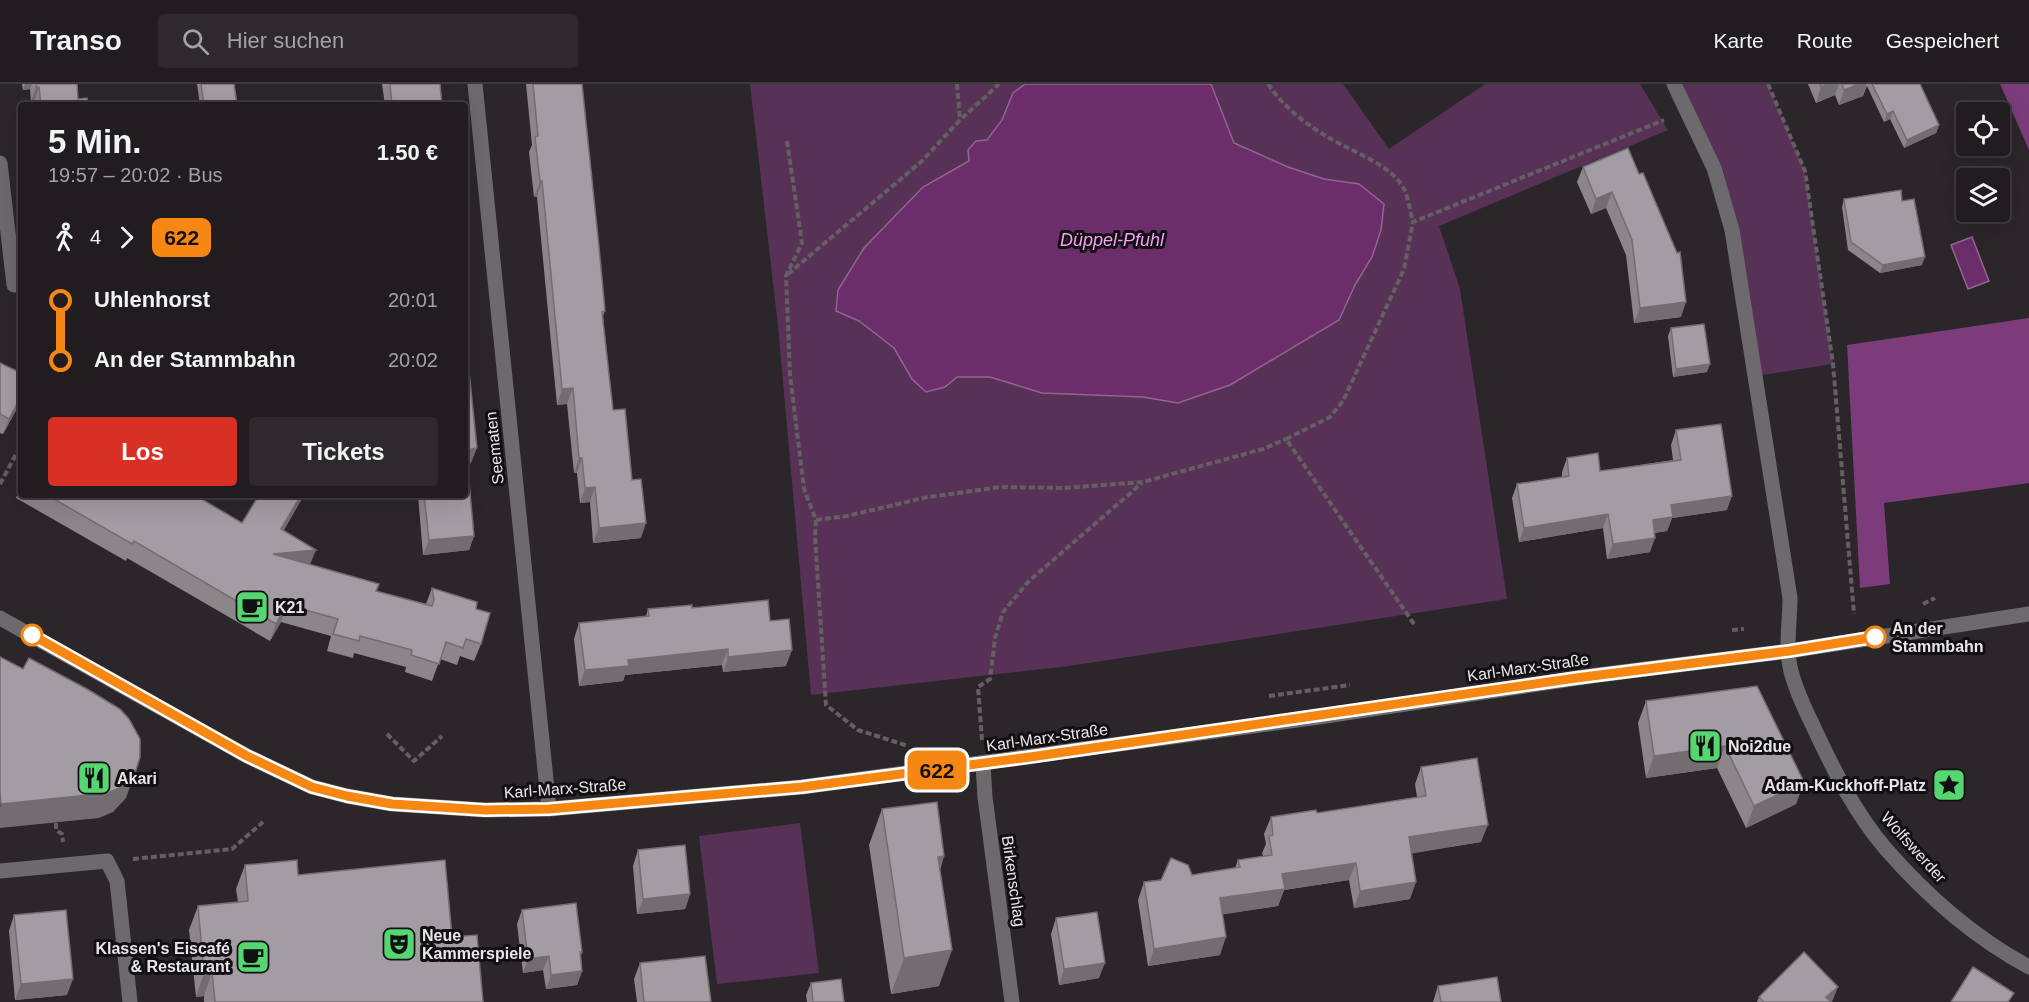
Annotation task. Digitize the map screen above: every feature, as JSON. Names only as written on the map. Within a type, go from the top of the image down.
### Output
[{"type":"street","name":"Seematen","points":[[475,84],[549,809]]},
{"type":"street","points":[[1674,84],[1714,168],[1732,230],[1790,598],[1789,651]]},
{"type":"street","points":[[0,163],[14,285]]},
{"type":"street","name":"Karl-Marx-Straße","points":[[0,618],[238,750],[312,787],[347,796],[401,805],[485,810],[549,809],[802,787],[983,764],[1621,672],[1789,651],[2029,614]]},
{"type":"street","name":"Wolfswerder","points":[[1789,651],[1791,670],[1800,698],[1831,764],[1860,814],[1885,848],[1930,894],[1976,933],[2029,967]]},
{"type":"street","name":"Birkenschlag","points":[[983,764],[985,797],[1012,1002]]},
{"type":"street","points":[[0,871],[107,861],[117,881],[130,1002]]},
{"type":"path","points":[[957,84],[960,120]]},
{"type":"path","points":[[786,276],[921,162],[960,120],[999,84]]},
{"type":"path","points":[[816,520],[847,516],[928,498],[1001,487],[1064,488],[1143,482],[1263,449],[1330,417],[1343,401],[1404,269],[1413,222],[1404,190],[1388,172],[1368,158],[1325,136],[1278,99],[1268,84]]},
{"type":"path","points":[[1768,84],[1805,171],[1833,364],[1852,615]]},
{"type":"path","points":[[1413,222],[1687,111]]},
{"type":"path","points":[[787,141],[801,243],[786,276],[790,375],[804,489],[816,520],[815,536],[826,705],[858,730],[908,746],[918,745]]},
{"type":"path","points":[[1286,440],[1414,624]]},
{"type":"path","points":[[0,484],[18,451]]},
{"type":"path","points":[[983,764],[978,687],[990,680],[995,638],[1003,612],[1029,581],[1143,482]]},
{"type":"path","points":[[387,734],[414,760],[442,736]]},
{"type":"path","points":[[971,738],[982,737]]},
{"type":"path","points":[[107,861],[232,849],[263,822]]},
{"type":"shaded area","points":[[750,84],[1343,84],[1389,149],[1485,84],[1640,84],[1668,130],[1439,226],[1460,289],[1507,599],[1069,666],[811,695],[778,326]]},
{"type":"shaded area","points":[[1674,84],[1768,84],[1805,171],[1833,364],[1756,376],[1732,230]]},
{"type":"shaded area","points":[[2000,84],[2029,84],[2029,150],[2010,102],[2008,102]]},
{"type":"shaded area","points":[[2029,318],[2029,483],[1884,503],[1890,584],[1860,588],[1847,345]]},
{"type":"shaded area","points":[[800,823],[819,973],[717,984],[699,836]]},
{"type":"water","name":"Düppel-Pfuhl","points":[[1025,84],[1211,84],[1234,143],[1288,167],[1324,179],[1359,184],[1384,204],[1381,230],[1372,257],[1355,285],[1339,320],[1230,385],[1178,403],[1143,397],[1042,393],[990,377],[957,377],[945,387],[926,392],[912,379],[894,348],[859,321],[836,311],[838,290],[864,248],[923,187],[969,161],[968,150],[976,141],[987,140],[1002,120],[1013,93]]},
{"type":"water","points":[[1972,237],[1989,281],[1968,289],[1951,245]]},
{"type":"building","points":[[36,84],[77,84],[78,99],[87,98],[88,102],[41,102],[39,87],[36,87]]},
{"type":"building","points":[[201,84],[234,84],[237,102],[204,102]]},
{"type":"building","points":[[390,84],[440,84],[442,102],[392,102]]},
{"type":"building","points":[[533,84],[582,84],[613,410],[625,409],[632,480],[641,479],[646,523],[599,528],[595,487],[585,488],[582,458],[579,458],[573,388],[562,389],[542,181],[540,182],[535,137],[538,136]]},
{"type":"building","points":[[1842,84],[1859,84],[1844,90]]},
{"type":"building","points":[[1872,84],[1920,84],[1939,125],[1907,140],[1893,111],[1887,114]]},
{"type":"building","points":[[1628,148],[1639,174],[1643,173],[1677,253],[1680,252],[1686,302],[1640,308],[1632,240],[1612,192],[1596,199],[1583,167]]},
{"type":"building","points":[[1901,190],[1902,201],[1914,199],[1925,257],[1883,265],[1851,242],[1844,199]]},
{"type":"building","points":[[1704,324],[1710,364],[1676,369],[1671,328]]},
{"type":"building","points":[[468,362],[477,448],[468,450]]},
{"type":"building","points":[[0,363],[18,372],[18,402],[9,419],[0,414]]},
{"type":"building","points":[[1721,424],[1732,496],[1671,505],[1673,517],[1653,520],[1655,538],[1613,544],[1608,514],[1524,528],[1517,484],[1569,476],[1567,458],[1598,453],[1600,471],[1681,460],[1676,430]]},
{"type":"building","points":[[468,472],[474,536],[429,540],[424,498],[468,498]]},
{"type":"building","points":[[52,498],[200,498],[242,523],[257,498],[299,498],[281,529],[316,550],[273,554],[379,584],[376,591],[432,606],[434,600],[432,588],[477,602],[476,609],[490,613],[481,644],[466,639],[463,648],[446,642],[439,664],[411,655],[412,650],[360,636],[359,641],[333,634],[338,619],[287,605],[276,624],[134,541],[132,544]]},
{"type":"building","points":[[768,600],[770,621],[789,619],[792,650],[728,657],[728,649],[628,660],[629,666],[585,670],[579,623],[649,616],[648,609],[692,605],[692,608]]},
{"type":"building","points":[[0,657],[23,669],[29,658],[120,709],[129,719],[140,739],[140,757],[135,773],[122,787],[108,793],[1,804]]},
{"type":"building","name":"Noi2due","points":[[1757,686],[1804,782],[1754,806],[1725,746],[1654,756],[1646,701]]},
{"type":"building","points":[[1477,758],[1488,825],[1409,837],[1416,882],[1360,891],[1356,863],[1282,874],[1285,889],[1220,898],[1226,937],[1154,949],[1144,882],[1161,880],[1171,858],[1188,865],[1192,875],[1240,867],[1238,860],[1272,855],[1269,836],[1273,835],[1271,817],[1316,810],[1317,813],[1426,796],[1421,767]]},
{"type":"building","points":[[937,802],[944,856],[938,857],[952,950],[904,958],[882,809]]},
{"type":"building","points":[[685,845],[690,894],[643,899],[638,850]]},
{"type":"building","points":[[297,860],[298,875],[445,860],[452,937],[477,935],[483,1002],[215,1002],[212,972],[204,973],[198,906],[248,901],[245,865]]},
{"type":"building","points":[[576,903],[582,971],[551,975],[549,956],[528,959],[522,910]]},
{"type":"building","points":[[66,910],[73,979],[21,984],[14,915]]},
{"type":"building","points":[[1097,912],[1105,963],[1064,969],[1056,918]]},
{"type":"building","points":[[1804,952],[1838,987],[1826,997],[1831,1002],[1764,1002],[1759,997]]},
{"type":"building","points":[[705,956],[711,1002],[644,1002],[640,963]]},
{"type":"building","points":[[1973,967],[2014,993],[2008,1002],[1951,1002]]},
{"type":"building","points":[[1497,977],[1501,1002],[1441,1002],[1438,986]]},
{"type":"building","points":[[841,979],[844,1002],[813,1002],[811,983]]},
{"type":"bus line","name":"622","points":[[32,635],[247,756],[312,787],[392,804],[485,810],[549,809],[802,787],[1319,717],[1576,678],[1789,651],[1875,637]]},
{"type":"place","name":"K21","points":[[252,607]]},
{"type":"place","name":"An der Stammbahn","points":[[1875,637]]},
{"type":"place","name":"Noi2due","points":[[1705,746]]},
{"type":"place","name":"Akari","points":[[94,778]]},
{"type":"place","name":"Adam-Kuckhoff-Platz","points":[[1949,785]]},
{"type":"place","name":"Neue Kammerspiele","points":[[399,944]]},
{"type":"place","name":"Klassen's Eiscafé & Restaurant","points":[[253,957]]}]
